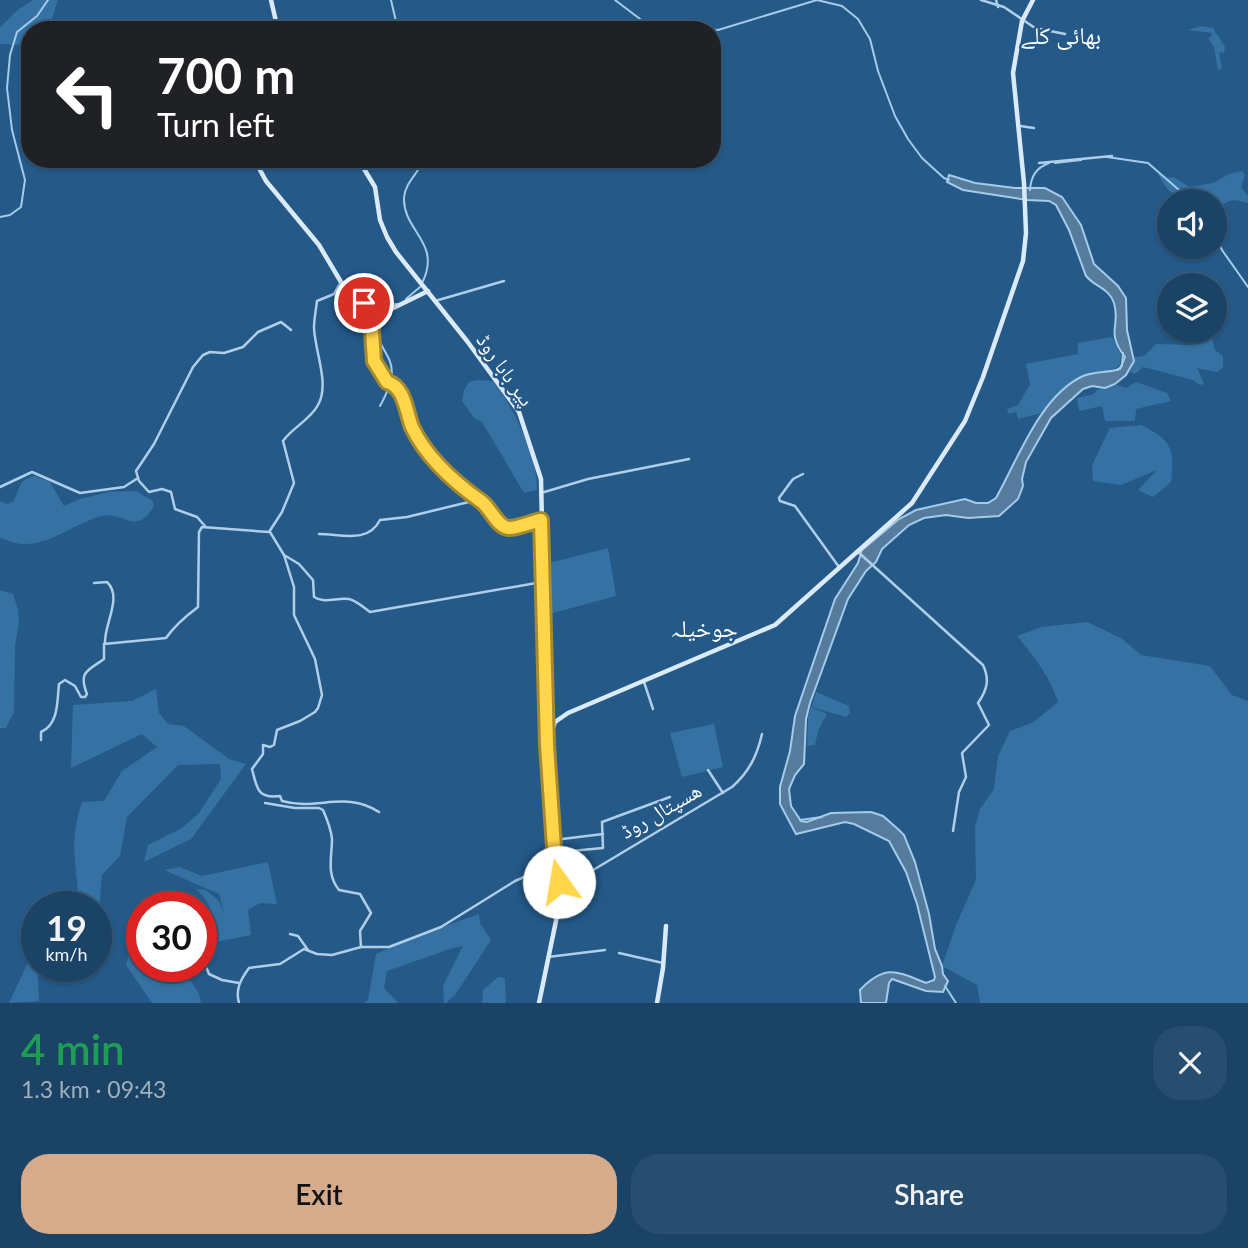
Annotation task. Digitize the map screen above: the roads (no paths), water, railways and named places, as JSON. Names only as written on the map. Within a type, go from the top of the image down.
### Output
[{"type":"main road","points":[[271,0],[276,21]]},
{"type":"main road","points":[[547,745],[555,722],[560,717],[775,625],[912,503],[965,421],[1023,261],[1026,233],[1013,73],[1022,20],[1033,0]]},
{"type":"main road","points":[[259,168],[266,181],[319,245],[341,282],[362,298],[372,317],[428,291]]},
{"type":"main road","name":"پیر بابا روڈ","points":[[363,168],[375,187],[380,220],[387,237],[519,412],[541,479],[547,745],[557,916],[539,1003]]},
{"type":"main road","points":[[546,713],[552,717],[560,717]]},
{"type":"main road","points":[[657,1003],[666,926]]},
{"type":"street","points":[[981,0],[1004,7],[1035,28],[1065,34]]},
{"type":"street","points":[[996,0],[998,7]]},
{"type":"street","points":[[1017,126],[1034,128]]},
{"type":"street","points":[[1039,163],[1112,156]]},
{"type":"street","points":[[435,301],[505,281]]},
{"type":"street","points":[[270,531],[282,512],[294,483],[283,441],[288,433],[311,416],[322,392],[314,328],[317,301],[334,293],[341,282]]},
{"type":"street","points":[[372,317],[374,361],[404,402],[411,425],[426,450],[447,475],[487,507],[504,527],[541,520]]},
{"type":"street","points":[[270,531],[205,526],[197,517],[175,509],[171,492],[162,489],[149,492],[136,471],[193,367],[203,355],[210,352],[224,353],[243,347],[257,332],[281,321],[291,331]]},
{"type":"street","points":[[541,493],[588,479],[689,459]]},
{"type":"street","points":[[0,487],[32,472],[80,494],[124,487],[138,478]]},
{"type":"street","points":[[803,474],[793,480],[779,498],[780,501],[795,506],[839,567]]},
{"type":"street","points":[[319,534],[365,536],[376,528],[380,520],[407,517],[477,500]]},
{"type":"street","points":[[105,643],[166,638],[176,625],[198,607],[198,532],[205,526]]},
{"type":"street","points":[[270,531],[284,555],[294,587],[294,615],[315,659],[322,695],[318,708],[300,721],[277,730],[274,745],[263,745],[263,754],[252,769],[257,789],[262,795],[280,796],[282,801],[295,804],[356,801],[379,812]]},
{"type":"street","points":[[857,551],[984,665],[987,673],[985,694],[978,703],[989,725],[962,754],[966,777],[955,810],[953,831]]},
{"type":"street","points":[[284,555],[305,570],[314,583],[312,593],[318,600],[348,599],[370,612],[542,582]]},
{"type":"street","points":[[41,740],[41,732],[49,727],[55,713],[59,684],[65,680],[81,697],[86,696],[83,685],[85,673],[104,659],[113,591],[107,582],[94,583]]},
{"type":"street","points":[[644,682],[653,709]]},
{"type":"street","name":"ھسپتال روڈ","points":[[557,891],[559,882],[568,885],[723,793],[750,768],[762,734]]},
{"type":"street","points":[[708,770],[723,793]]},
{"type":"street","points":[[554,849],[567,848],[571,851],[603,848],[603,821],[618,818],[627,811],[670,797]]},
{"type":"street","points":[[265,803],[323,810],[332,837],[329,866],[334,883],[340,890],[360,894],[371,913],[360,931],[360,947]]},
{"type":"street","points":[[553,840],[603,834]]},
{"type":"street","points":[[567,848],[570,838]]},
{"type":"street","points":[[239,1003],[239,983],[249,968],[280,964],[304,949],[317,954],[332,955],[360,947],[390,947],[441,927],[499,889],[535,872],[555,868]]},
{"type":"street","points":[[290,934],[298,936],[308,950]]},
{"type":"street","points":[[548,957],[605,950]]},
{"type":"street","points":[[619,953],[663,963]]},
{"type":"street","points":[[217,978],[239,983]]},
{"type":"waterway","points":[[31,21],[48,0]]},
{"type":"waterway","points":[[391,0],[396,21]]},
{"type":"waterway","points":[[615,0],[643,21]]},
{"type":"waterway","points":[[721,29],[817,0],[842,6],[858,19],[870,39],[878,71],[895,116],[908,139],[922,158],[949,180]]},
{"type":"waterway","points":[[21,29],[17,32],[10,55],[7,88],[12,130],[21,165]]},
{"type":"waterway","points":[[1107,157],[1148,163],[1178,189]]},
{"type":"waterway","points":[[1055,163],[1081,160]]},
{"type":"waterway","points":[[1030,190],[1035,173],[1049,163]]},
{"type":"waterway","points":[[0,217],[10,215],[21,207],[25,180],[22,168]]},
{"type":"waterway","points":[[420,168],[407,187],[404,198],[409,219],[425,246],[427,268],[423,281]]},
{"type":"waterway","points":[[1227,257],[1248,287]]},
{"type":"waterway","points":[[406,299],[420,287]]},
{"type":"waterway","points":[[373,314],[372,308],[377,305],[398,304]]},
{"type":"waterway","points":[[374,319],[391,367],[388,389],[380,406]]},
{"type":"waterway","points":[[1117,370],[1122,366],[1123,353]]},
{"type":"waterway","points":[[800,820],[822,817]]},
{"type":"waterway","points":[[945,986],[956,1003]]},
{"type":"district","name":"بھائی كلے","points":[[1061,36]]},
{"type":"district","name":"جوخیلہ","points":[[704,629]]}]
